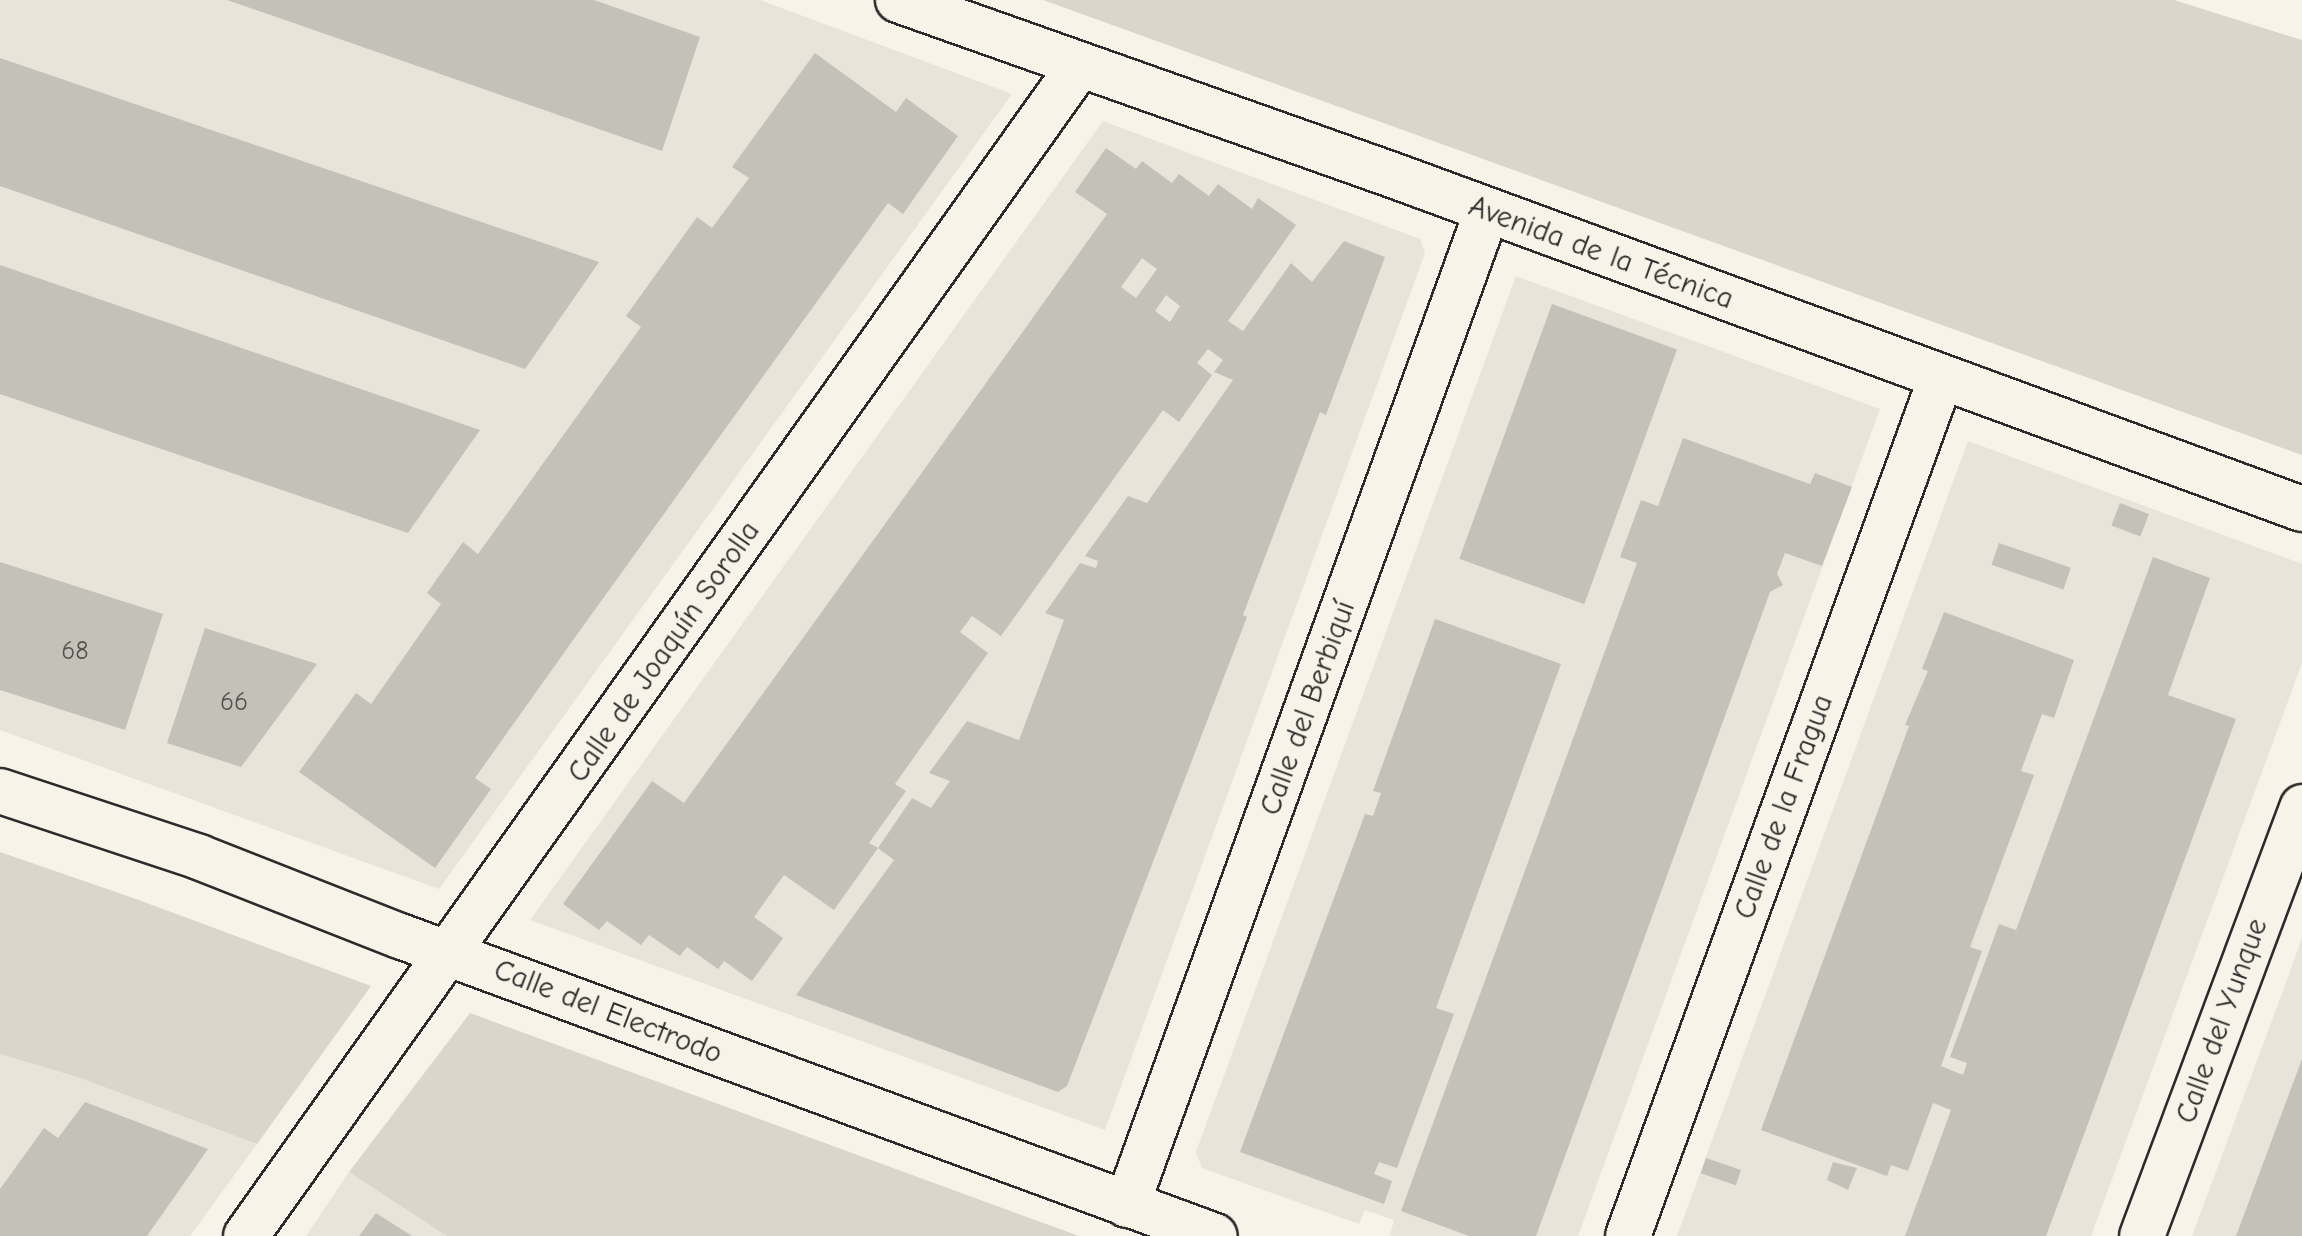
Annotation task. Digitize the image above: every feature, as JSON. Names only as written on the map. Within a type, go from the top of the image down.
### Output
[{"type":"street","name":"Avenida de la Técnica","points":[[898,0],[2302,509]]},
{"type":"street","name":"Calle de Joaquín Sorolla","points":[[246,1236],[1079,66]]},
{"type":"street","name":"Calle del Berbiquí","points":[[1127,1205],[1487,211]]},
{"type":"street","name":"Calle de la Fragua","points":[[1628,1236],[1941,378]]},
{"type":"street","name":"Calle del Electrodo","points":[[0,791],[199,857],[449,953],[1215,1236]]},
{"type":"street","name":"Calle del Yunque","points":[[2142,1236],[2302,807]]},
{"type":"shaded area","points":[[0,0],[760,0],[1012,94],[439,889],[0,730]]},
{"type":"shaded area","points":[[1043,0],[2174,0],[2302,40],[2302,455]]},
{"type":"shaded area","points":[[1103,121],[1420,239],[1425,253],[1105,1130],[530,920]]},
{"type":"shaded area","points":[[1516,276],[1880,409],[1578,1236],[1393,1236],[1390,1235],[1394,1220],[1365,1210],[1359,1224],[1202,1168],[1196,1152]]},
{"type":"shaded area","points":[[1968,441],[2302,564],[2302,663],[2091,1236],[1677,1236]]},
{"type":"shaded area","points":[[0,852],[371,986],[257,1144],[80,1078],[0,1054]]},
{"type":"shaded area","points":[[2302,938],[2302,1236],[2192,1236],[2281,996]]},
{"type":"shaded area","points":[[470,1013],[1079,1236],[447,1236],[349,1172]]},
{"type":"shaded area","points":[[0,1054],[80,1078],[257,1144],[190,1236],[0,1236]]},
{"type":"shaded area","points":[[349,1172],[450,1236],[306,1236]]},
{"type":"building","points":[[227,0],[594,0],[700,37],[662,151]]},
{"type":"building","points":[[815,53],[896,112],[906,98],[958,136],[903,214],[888,203],[581,629],[475,778],[491,789],[435,868],[299,772],[356,693],[371,704],[441,604],[427,593],[463,542],[478,554],[641,327],[626,316],[697,217],[712,228],[749,178],[732,167]]},
{"type":"building","points":[[0,58],[599,262],[525,369],[0,186]]},
{"type":"building","points":[[1106,148],[1136,169],[1142,161],[1172,183],[1179,174],[1209,196],[1218,184],[1252,209],[1258,198],[1296,225],[1228,321],[1243,331],[1291,263],[1312,282],[1344,241],[1385,257],[1326,415],[1320,412],[1243,615],[1247,617],[1067,1086],[1058,1092],[796,995],[894,860],[878,848],[834,910],[784,875],[754,917],[783,938],[752,981],[724,961],[718,969],[687,947],[680,956],[649,935],[641,945],[607,921],[599,930],[563,904],[652,781],[684,803],[903,499],[1107,214],[1075,192]],"holes":[[[1142,258],[1157,269],[1136,298],[1121,287]],[[1166,295],[1180,306],[1170,322],[1155,311]],[[1208,349],[1223,360],[1214,372],[1233,380],[1147,503],[1128,496],[1085,556],[1098,561],[1096,568],[1080,563],[1045,613],[1064,620],[1019,740],[967,721],[929,773],[950,781],[931,808],[912,798],[878,848],[869,843],[906,791],[895,784],[988,653],[960,632],[972,616],[1001,636],[1163,410],[1179,422],[1212,375],[1197,363]]]},
{"type":"building","points":[[0,265],[480,430],[408,533],[0,394]]},
{"type":"building","points":[[1552,304],[1677,349],[1584,604],[1459,559]]},
{"type":"building","points":[[1683,438],[1810,484],[1815,473],[1852,487],[1822,566],[1785,553],[1777,574],[1783,585],[1770,592],[1536,1236],[1469,1236],[1401,1211],[1637,563],[1620,557],[1641,500],[1658,506]]},
{"type":"building","points":[[2120,503],[2149,514],[2140,537],[2111,525]]},
{"type":"building","points":[[1999,543],[2071,568],[2063,589],[1992,565]]},
{"type":"building","points":[[2153,557],[2210,578],[2168,695],[2236,719],[2046,1236],[1905,1236],[1951,1110],[1933,1103],[1908,1171],[1891,1165],[1887,1176],[1761,1130],[1909,726],[1905,725],[1928,671],[1922,669],[1944,612],[2074,660],[2054,718],[2042,714],[2021,771],[2034,775],[1970,947],[1982,951],[1941,1066],[1963,1075],[1967,1063],[1950,1057],[1999,924],[2016,930]]},
{"type":"building","points":[[0,562],[163,614],[125,730],[0,690]]},
{"type":"building","points":[[1435,619],[1561,664],[1436,1008],[1454,1014],[1397,1168],[1379,1162],[1374,1174],[1392,1181],[1384,1204],[1240,1152],[1365,814],[1373,816],[1381,793],[1373,791]]},
{"type":"building","points":[[205,628],[317,664],[241,767],[167,743]]},
{"type":"building","points":[[2302,1059],[2302,1236],[2236,1236]]},
{"type":"building","points":[[85,1102],[208,1149],[147,1236],[0,1236],[0,1189],[44,1128],[58,1138]]},
{"type":"building","points":[[1706,1158],[1741,1170],[1736,1185],[1701,1173]]},
{"type":"building","points":[[1833,1162],[1857,1168],[1848,1190],[1827,1180]]},
{"type":"building","points":[[376,1213],[412,1236],[359,1236]]}]
